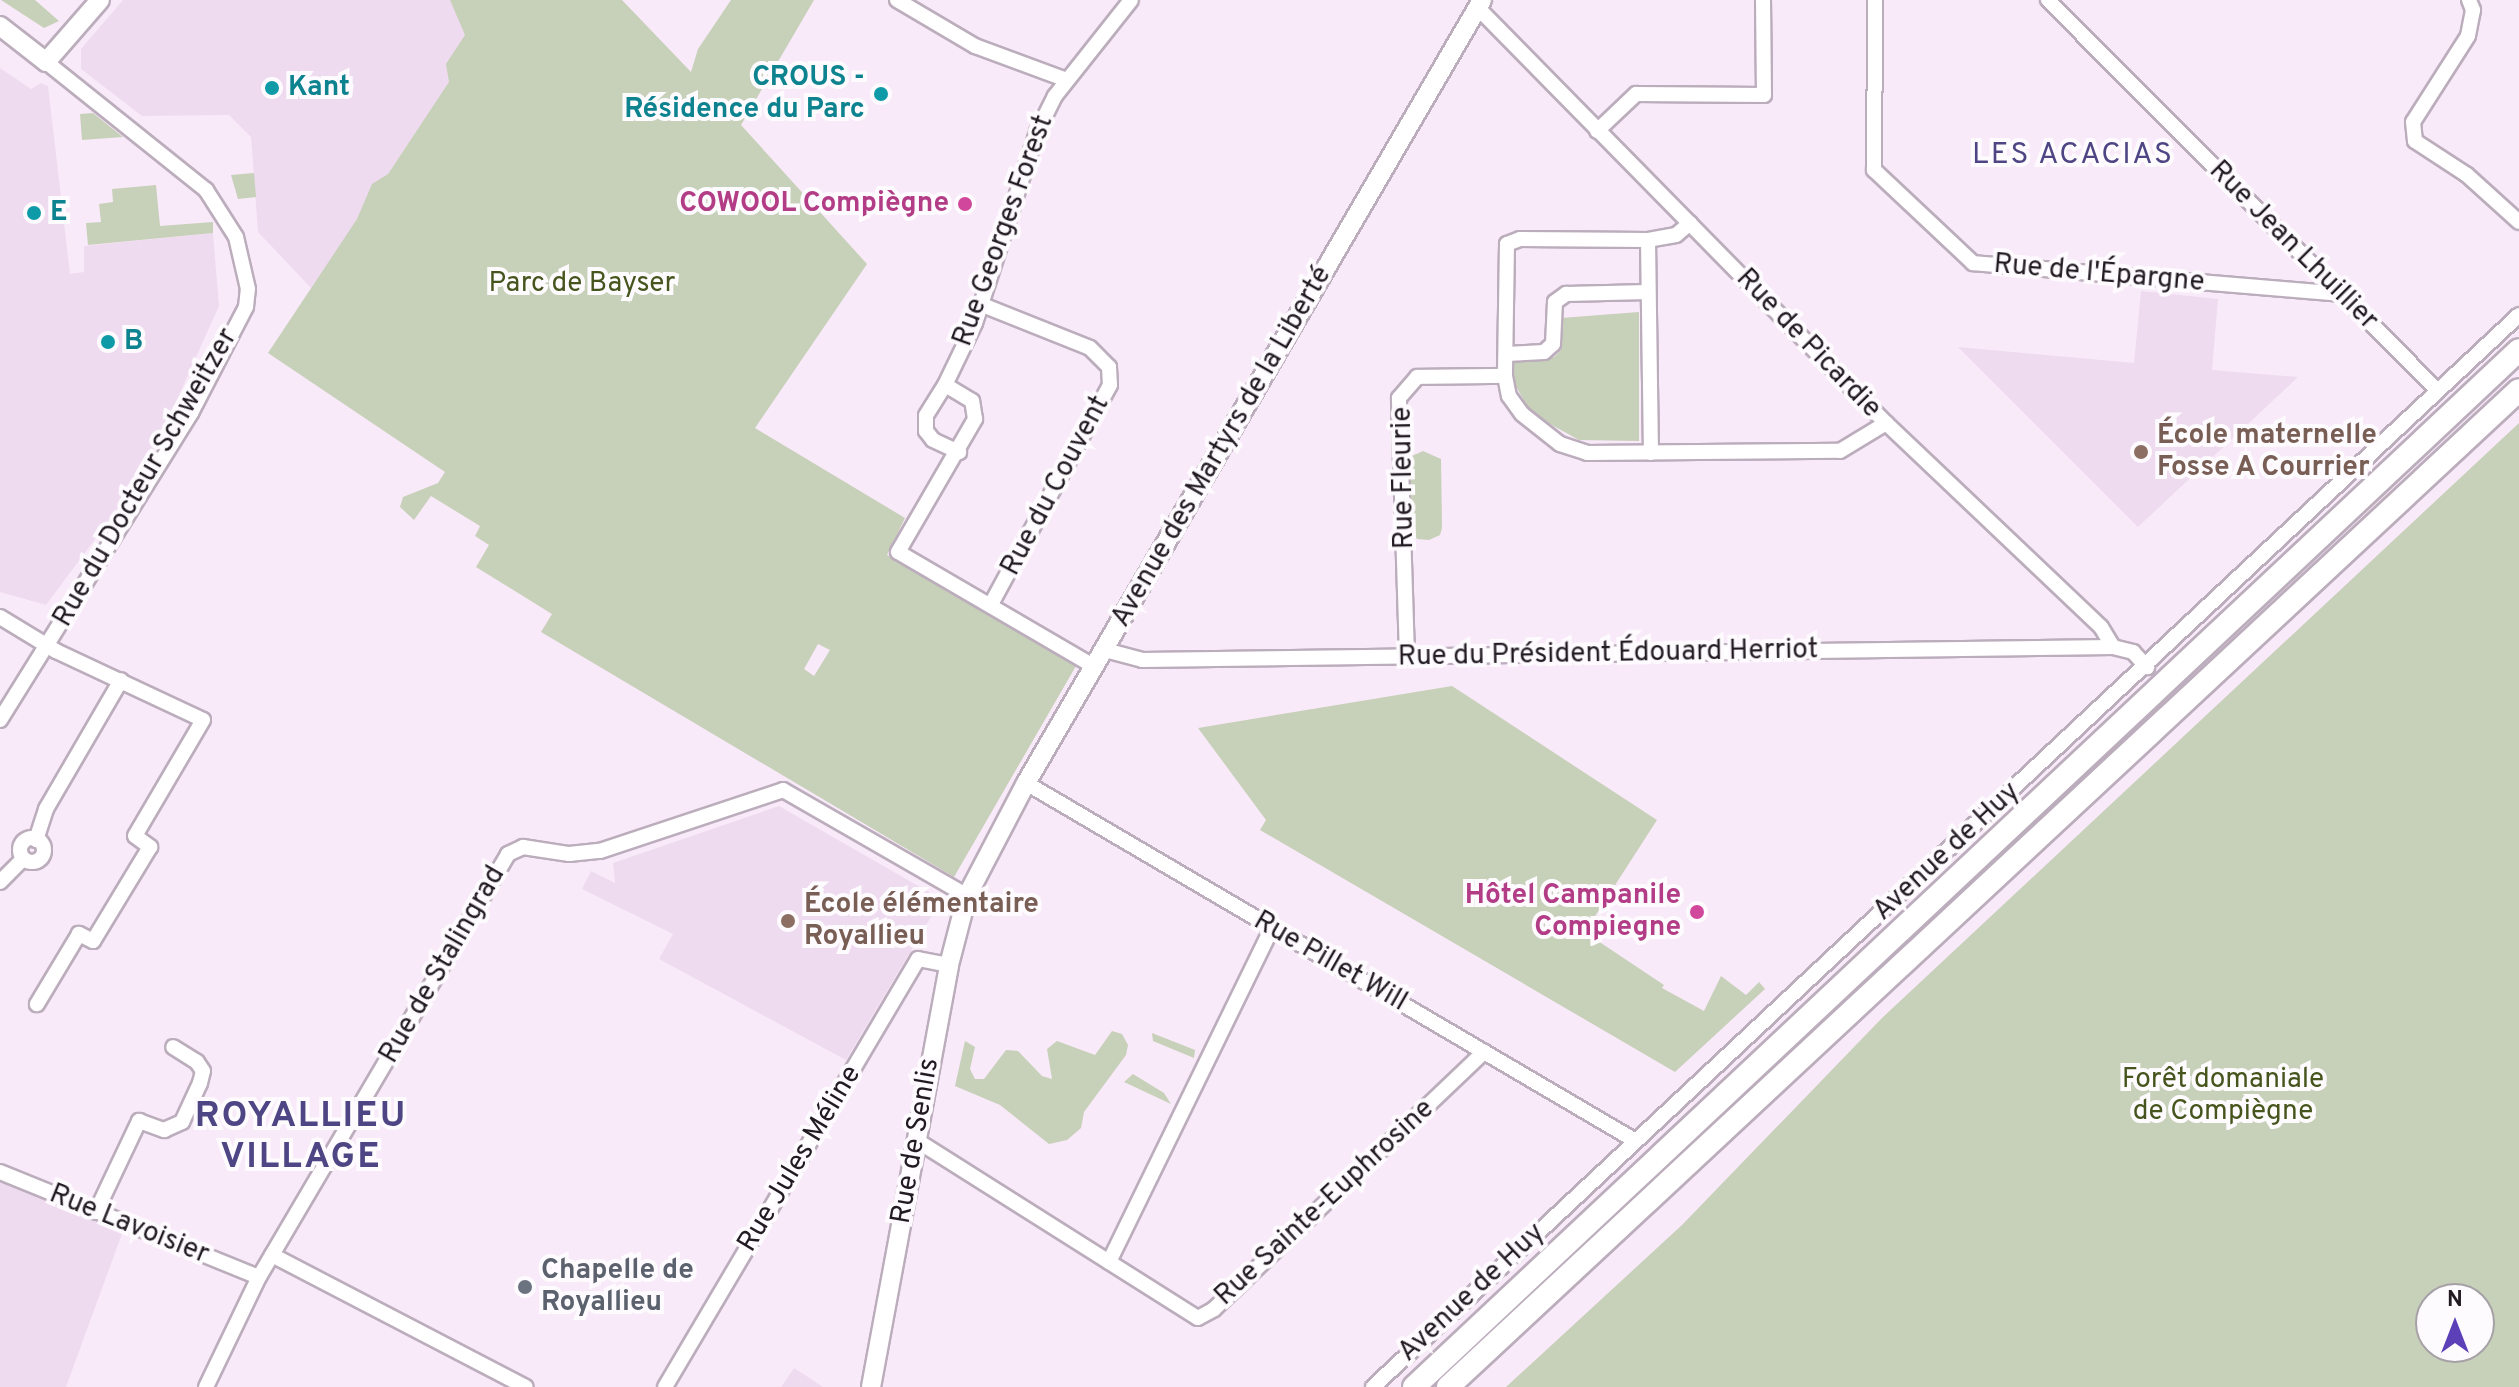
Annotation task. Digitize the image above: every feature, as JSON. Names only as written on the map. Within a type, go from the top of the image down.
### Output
[{"type":"main road","points":[[1414,1387],[2519,350]]},
{"type":"main road","points":[[1448,1387],[2519,390]]},
{"type":"street","points":[[0,26],[46,62],[100,0]]},
{"type":"street","points":[[899,0],[975,46],[1067,80]]},
{"type":"street","name":"Rue Georges Forest","points":[[959,452],[933,440],[926,431],[926,416],[945,385],[980,304],[1015,186],[1045,115],[1067,80],[1131,0]]},
{"type":"street","points":[[1597,131],[1636,94],[1764,95],[1763,0]]},
{"type":"street","name":"Rue de l'Épargne","points":[[1875,0],[1874,170],[1973,263],[2339,294]]},
{"type":"street","name":"Rue Jean Lhuillier","points":[[2048,0],[2437,390]]},
{"type":"street","points":[[2469,0],[2473,10],[2468,36],[2413,122],[2415,141],[2467,175],[2519,222]]},
{"type":"street","name":"Rue de Picardie","points":[[1480,4],[1597,131],[1886,423],[2101,627],[2113,647],[2133,652],[2147,667]]},
{"type":"street","name":"Avenue des Martyrs de la Liberté","points":[[967,896],[1026,783],[1480,4]]},
{"type":"street","name":"Rue du Docteur Schweitzer","points":[[0,720],[191,413],[246,307],[248,289],[236,237],[206,190],[46,62]]},
{"type":"street","points":[[1690,223],[1676,235],[1648,240],[1520,239],[1507,244],[1505,376],[1509,396],[1522,414],[1560,444],[1587,453],[1840,451],[1886,423]]},
{"type":"street","points":[[1648,240],[1651,453]]},
{"type":"street","points":[[1507,354],[1544,352],[1553,344],[1555,302],[1566,294],[1648,292]]},
{"type":"street","name":"Rue du Couvent","points":[[980,304],[1090,348],[1109,367],[1110,385],[991,604]]},
{"type":"street","name":"Avenue de Huy","points":[[1373,1387],[1634,1140],[2147,667],[2519,315]]},
{"type":"street","name":"Rue Fleurie","points":[[1407,656],[1399,398],[1417,377],[1505,376]]},
{"type":"street","points":[[945,385],[975,409],[959,452],[898,552],[1095,667]]},
{"type":"street","points":[[0,617],[48,645],[203,720],[135,836],[150,847],[93,941],[79,934],[37,1004]]},
{"type":"street","name":"Rue du Président Édouard Herriot","points":[[1105,650],[1142,660],[2113,647]]},
{"type":"street","points":[[0,882],[23,859],[23,841],[36,840],[46,809],[121,680]]},
{"type":"street","name":"Rue Pillet Will","points":[[1026,783],[1634,1140]]},
{"type":"street","name":"Rue de Stalingrad","points":[[206,1387],[259,1277],[503,862],[516,848],[600,851],[783,790],[967,896]]},
{"type":"street","name":"Rue de Senlis","points":[[871,1387],[949,965],[967,896]]},
{"type":"street","points":[[1109,1262],[1272,928]]},
{"type":"street","name":"Rue Jules Méline","points":[[665,1387],[918,959],[949,965]]},
{"type":"street","points":[[96,1212],[139,1121],[164,1130],[182,1122],[203,1071],[197,1062],[173,1047]]},
{"type":"street","name":"Rue Sainte-Euphrosine","points":[[916,1140],[1190,1316],[1206,1315],[1484,1052]]},
{"type":"street","name":"Rue Lavoisier","points":[[0,1172],[259,1277]]},
{"type":"street","points":[[272,1255],[526,1387]]},
{"type":"shaded area","points":[[123,0],[505,0],[311,288],[258,232],[251,137],[229,115],[142,116],[81,69],[81,49]]},
{"type":"shaded area","points":[[0,68],[31,89],[41,83],[48,86],[70,274],[84,272],[84,246],[213,233],[219,306],[171,413],[140,479],[46,605],[0,592]]},
{"type":"shaded area","name":"École maternelle Fosse A Courrier","points":[[2141,291],[2218,299],[2212,370],[2298,377],[2138,527],[1958,347],[2134,363]]},
{"type":"shaded area","name":"École élémentaire Royallieu","points":[[779,806],[934,895],[938,905],[846,1060],[659,959],[673,934],[582,889],[591,871],[615,883],[613,863]]},
{"type":"shaded area","points":[[0,1181],[123,1231],[66,1387],[0,1387]]},
{"type":"shaded area","points":[[794,1368],[802,1373],[823,1387],[781,1387]]},
{"type":"green space","points":[[1,0],[35,0],[59,21],[44,28]]},
{"type":"green space","name":"Parc de Bayser","points":[[450,0],[622,0],[691,72],[698,49],[731,0],[814,0],[741,125],[867,264],[755,428],[905,518],[887,555],[1076,666],[954,877],[541,632],[552,614],[476,567],[489,545],[475,536],[480,526],[431,496],[414,520],[400,507],[403,497],[438,483],[445,472],[268,353],[357,219],[372,184],[388,174],[449,82],[446,64],[465,35]],"holes":[[[818,644],[830,650],[814,676],[804,669]]]},
{"type":"green space","points":[[93,113],[123,137],[82,140],[80,114]]},
{"type":"green space","points":[[254,173],[256,197],[238,199],[231,175]]},
{"type":"green space","points":[[156,185],[160,226],[213,222],[213,233],[88,245],[86,223],[101,222],[99,204],[113,202],[112,189]]},
{"type":"green space","points":[[1639,312],[1639,441],[1579,440],[1532,414],[1515,385],[1513,362],[1554,357],[1561,350],[1561,318]]},
{"type":"green space","name":"Forêt domaniale de Compiègne","points":[[2519,423],[2519,1387],[1506,1387],[1682,1225],[1882,1018]]},
{"type":"green space","points":[[1423,451],[1441,459],[1442,528],[1440,535],[1429,540],[1417,539],[1411,529],[1410,466],[1412,456]]},
{"type":"green space","points":[[1452,686],[1657,820],[1590,924],[1598,941],[1664,985],[1662,988],[1704,1011],[1721,976],[1746,995],[1759,982],[1765,989],[1675,1072],[1260,830],[1266,820],[1198,728]]},
{"type":"green space","points":[[1112,1031],[1122,1034],[1128,1045],[1126,1055],[1084,1112],[1081,1128],[1067,1140],[1049,1144],[1000,1105],[955,1086],[965,1041],[975,1047],[970,1069],[975,1079],[984,1079],[1006,1050],[1018,1051],[1042,1076],[1052,1079],[1047,1049],[1057,1041],[1095,1055]]},
{"type":"green space","points":[[1152,1033],[1195,1050],[1194,1058],[1153,1041]]},
{"type":"green space","points":[[1133,1074],[1164,1093],[1171,1104],[1124,1082]]},
{"type":"place","name":"Kant","points":[[272,88]]},
{"type":"place","name":"CROUS - Résidence du Parc","points":[[881,94]]},
{"type":"place","name":"COWOOL Compiègne","points":[[965,204]]},
{"type":"place","name":"E","points":[[34,213]]},
{"type":"place","name":"B","points":[[108,342]]},
{"type":"place","name":"École maternelle Fosse A Courrier","points":[[2141,452]]},
{"type":"place","name":"Hôtel Campanile Compiegne","points":[[1697,912]]},
{"type":"place","name":"École élémentaire Royallieu","points":[[788,921]]},
{"type":"place","name":"Chapelle de Royallieu","points":[[525,1287]]},
{"type":"district","name":"LES ACACIAS","points":[[2073,156]]},
{"type":"district","name":"ROYALLIEU VILLAGE","points":[[301,1138]]}]
